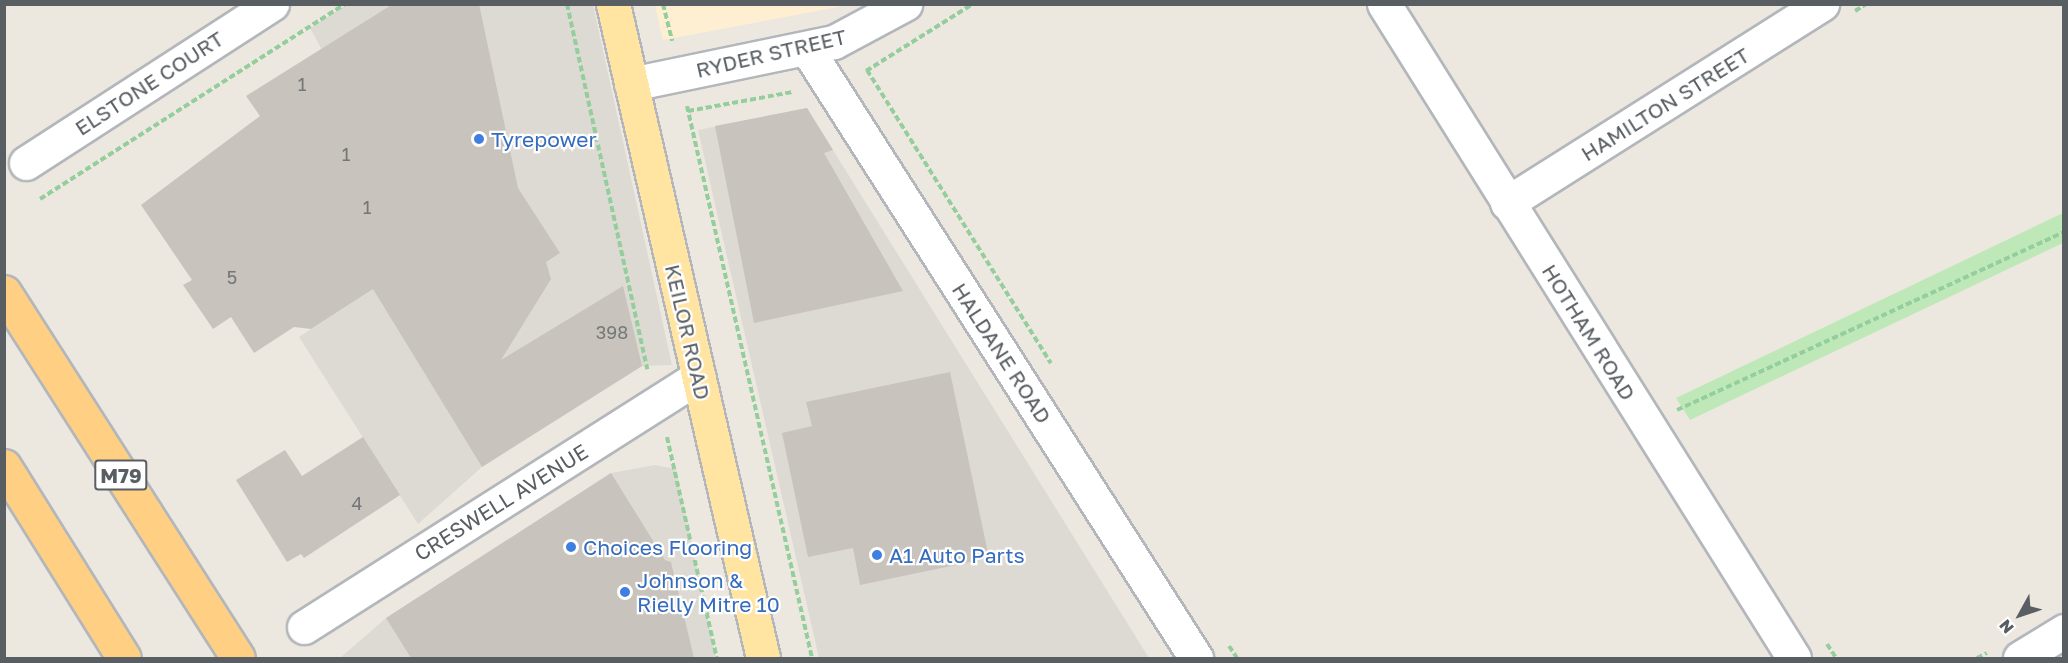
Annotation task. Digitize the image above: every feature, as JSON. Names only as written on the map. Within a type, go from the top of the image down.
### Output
[{"type":"highway","name":"M79","points":[[4,292],[238,658]]},
{"type":"highway","points":[[4,466],[124,658]]},
{"type":"main road","name":"KEILOR ROAD","points":[[613,4],[763,658]]},
{"type":"street","name":"ELSTONE COURT","points":[[26,163],[272,4]]},
{"type":"street","name":"RYDER STREET","points":[[631,84],[807,49],[857,32],[905,4]]},
{"type":"street","name":"HOTHAM ROAD","points":[[1384,4],[1794,658]]},
{"type":"street","name":"HAMILTON STREET","points":[[1507,203],[1822,4]]},
{"type":"street","name":"HALDANE ROAD","points":[[807,49],[1196,658]]},
{"type":"street","name":"CRESWELL AVENUE","points":[[304,627],[698,376]]},
{"type":"street","points":[[2020,658],[2064,631]]},
{"type":"path","points":[[40,199],[345,4]]},
{"type":"path","points":[[567,4],[648,370],[659,401],[717,658]]},
{"type":"path","points":[[663,4],[812,658]]},
{"type":"path","points":[[672,41],[683,38]]},
{"type":"path","points":[[1647,424],[2064,232]]},
{"type":"shaded area","points":[[655,4],[848,5],[663,40]]},
{"type":"shaded area","points":[[346,5],[593,5],[672,365],[642,366],[482,467],[418,524],[299,337],[431,251],[310,28]]},
{"type":"shaded area","points":[[807,108],[1149,658],[819,658],[698,130]]},
{"type":"shaded area","points":[[655,465],[676,469],[716,658],[340,658],[386,618],[611,473]]},
{"type":"green space","points":[[2063,213],[2063,243],[1690,420],[1676,398]]},
{"type":"building","points":[[393,4],[479,4],[518,188],[560,253],[546,262],[551,279],[501,360],[623,286],[642,366],[482,467],[373,289],[311,329],[294,327],[254,353],[231,317],[213,329],[183,285],[192,280],[141,205],[260,116],[246,96]]},
{"type":"building","points":[[807,108],[833,150],[824,153],[903,291],[754,323],[715,126]]},
{"type":"building","points":[[950,372],[989,558],[860,585],[853,548],[808,557],[782,433],[812,426],[806,402]]},
{"type":"building","points":[[363,437],[400,495],[304,558],[301,554],[287,562],[236,480],[285,450],[302,476]]},
{"type":"building","points":[[611,473],[665,560],[671,562],[694,658],[411,658],[386,618]]},
{"type":"place","name":"Tyrepower","points":[[479,139]]},
{"type":"place","name":"Choices Flooring","points":[[571,547]]},
{"type":"place","name":"A1 Auto Parts","points":[[877,555]]},
{"type":"place","name":"Johnson & Rielly Mitre 10","points":[[625,592]]}]
